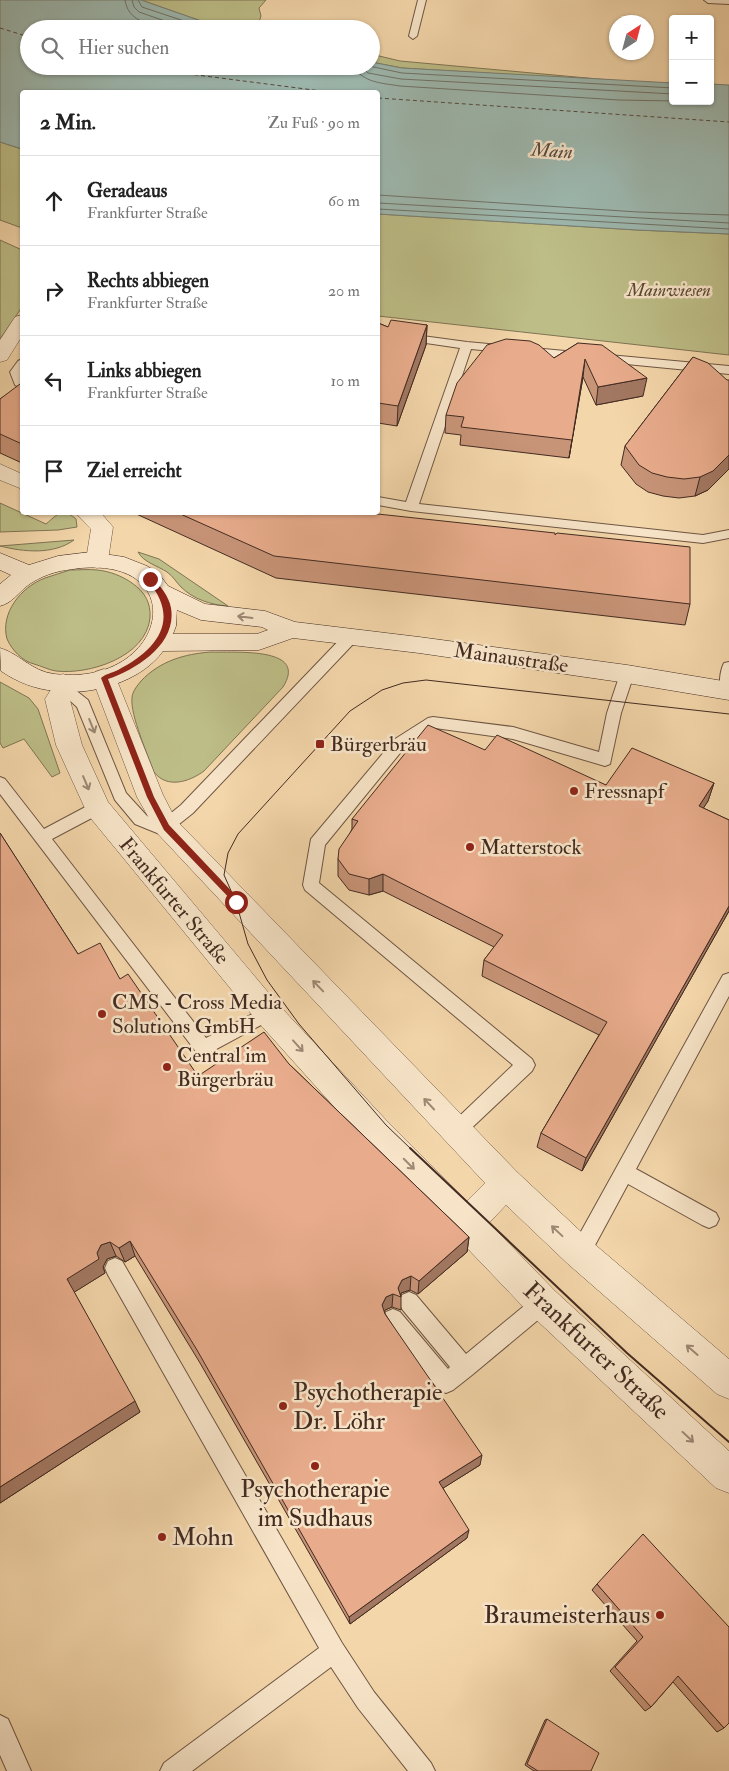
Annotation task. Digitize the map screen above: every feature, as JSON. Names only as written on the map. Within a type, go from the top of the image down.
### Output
[{"type":"street","points":[[0,356],[20,324]]},
{"type":"street","points":[[0,471],[20,481]]},
{"type":"street","points":[[89,515],[102,527],[96,560]]},
{"type":"street","points":[[0,598],[13,585],[29,574],[58,564],[96,560],[117,563],[135,570],[150,579],[161,592],[167,608],[166,625],[158,643],[134,665],[104,678],[63,686],[36,679],[12,669],[0,657]]},
{"type":"street","points":[[0,561],[29,574]]},
{"type":"street","name":"Mainaustraße","points":[[161,592],[201,612],[265,620],[292,630],[628,674],[728,683]]},
{"type":"street","name":"Mainaustraße","points":[[158,643],[259,642],[292,630]]},
{"type":"street","name":"Frankfurter Straße","points":[[104,678],[150,797],[166,827],[455,1132],[506,1183],[580,1253],[729,1382]]},
{"type":"street","name":"Frankfurter Straße","points":[[63,686],[57,699],[67,736],[97,808],[268,1012],[375,1130],[467,1222],[543,1303],[729,1475]]},
{"type":"street","points":[[467,1222],[506,1183]]},
{"type":"lane","points":[[413,36],[422,0]]},
{"type":"lane","points":[[708,0],[729,1]]},
{"type":"lane","points":[[380,332],[467,345],[729,370]]},
{"type":"lane","points":[[411,506],[467,345]]},
{"type":"lane","points":[[20,366],[16,372],[20,383]]},
{"type":"lane","points":[[380,501],[703,539],[729,534]]},
{"type":"lane","points":[[63,686],[83,704],[120,796],[141,820],[162,829],[187,809],[351,637]]},
{"type":"lane","points":[[455,1132],[526,1065],[311,885],[317,843],[400,743],[432,722],[513,733],[605,760],[614,714],[628,674]]},
{"type":"lane","points":[[0,783],[203,1048],[268,1012]]},
{"type":"lane","points":[[42,837],[97,808]]},
{"type":"lane","points":[[580,1253],[729,980]]},
{"type":"lane","points":[[624,1172],[709,1219]]},
{"type":"lane","points":[[115,1268],[334,1651],[366,1700],[423,1771]]},
{"type":"lane","points":[[410,1302],[465,1368]]},
{"type":"lane","points":[[393,1319],[446,1384],[543,1303]]},
{"type":"lane","points":[[172,1771],[334,1651]]},
{"type":"lane","points":[[0,1727],[19,1771]]},
{"type":"green space","points":[[141,0],[266,0],[259,8],[261,16],[260,20],[198,20]]},
{"type":"green space","points":[[380,56],[400,61],[620,81],[402,68],[380,64]]},
{"type":"green space","points":[[0,142],[20,148],[20,227],[0,220]]},
{"type":"green space","name":"Mainwiesen","points":[[380,214],[729,234],[729,355],[380,316]]},
{"type":"green space","points":[[0,240],[20,249],[20,310],[0,339]]},
{"type":"green space","points":[[0,503],[20,512],[20,515],[26,515],[46,524],[57,515],[71,515],[76,519],[77,527],[58,530],[0,532]]},
{"type":"green space","points":[[74,540],[57,548],[38,551],[0,546]]},
{"type":"green space","points":[[138,552],[159,559],[228,606],[209,603],[191,595],[169,574],[147,561]]},
{"type":"green space","points":[[70,570],[102,571],[128,580],[137,586],[146,598],[150,618],[146,632],[138,643],[114,661],[84,670],[56,671],[30,663],[18,654],[7,639],[7,620],[14,602],[28,588],[45,578]]},
{"type":"green space","points":[[211,652],[265,654],[278,658],[286,664],[288,674],[283,687],[204,771],[185,781],[165,781],[154,772],[144,746],[136,724],[132,705],[133,694],[141,681],[156,668],[182,657]]},
{"type":"green space","points":[[0,682],[29,698],[38,709],[60,773],[52,777],[24,739],[3,748],[0,743]]},
{"type":"water","name":"Main","points":[[0,0],[141,0],[198,20],[20,20],[20,75],[380,75],[380,64],[402,68],[669,83],[669,105],[714,105],[714,84],[729,85],[729,234],[380,214],[380,90],[20,90],[20,148],[0,142]]},
{"type":"building","points":[[391,320],[427,325],[398,406],[380,403],[380,324],[388,327]]},
{"type":"building","points":[[506,339],[530,341],[539,345],[554,358],[578,343],[602,345],[647,378],[598,387],[585,359],[572,440],[461,427],[464,417],[446,415],[457,383],[487,345]]},
{"type":"building","points":[[693,357],[708,363],[729,380],[729,455],[713,471],[700,477],[684,479],[652,473],[639,465],[625,446]]},
{"type":"building","points":[[20,384],[20,443],[0,434],[0,399]]},
{"type":"building","points":[[380,514],[555,533],[555,535],[557,533],[690,547],[690,604],[274,556],[183,515]]},
{"type":"building","points":[[428,725],[485,750],[497,735],[606,785],[632,748],[714,783],[699,806],[729,820],[729,906],[586,1158],[541,1133],[607,1022],[484,960],[503,935],[383,874],[369,879],[349,874],[338,859],[339,849],[358,821],[352,819]]},
{"type":"building","points":[[0,833],[78,954],[100,943],[120,979],[128,974],[198,1076],[264,1032],[289,1064],[469,1237],[419,1281],[411,1276],[402,1280],[398,1288],[401,1297],[393,1294],[386,1297],[382,1305],[385,1314],[482,1455],[439,1482],[469,1530],[349,1617],[197,1350],[130,1241],[119,1248],[110,1242],[101,1245],[97,1253],[99,1259],[67,1279],[135,1401],[0,1487]]},
{"type":"building","name":"Braumeisterhaus","points":[[643,1534],[729,1627],[729,1723],[724,1728],[678,1676],[651,1707],[615,1667],[643,1637],[597,1584]]},
{"type":"building","points":[[547,1719],[599,1753],[591,1771],[538,1771],[527,1764]]},
{"type":"ferry route","points":[[0,28],[20,34]]},
{"type":"ferry route","points":[[197,75],[313,90]]},
{"type":"ferry route","points":[[380,98],[729,122]]},
{"type":"tram line","points":[[411,1149],[386,1125],[299,1024],[267,980],[248,944],[236,902],[224,875],[228,853],[238,834],[350,711],[382,690],[403,683],[426,680],[729,714]]},
{"type":"tram line","points":[[410,1148],[627,1353],[729,1442]]},
{"type":"place","name":"Bürgerbräu","points":[[320,744]]},
{"type":"place","name":"Fressnapf","points":[[574,791]]},
{"type":"place","name":"Matterstock","points":[[470,847]]},
{"type":"place","name":"CMS - Cross Media Solutions GmbH","points":[[102,1014]]},
{"type":"place","name":"Central im Bürgerbräu","points":[[167,1067]]},
{"type":"place","name":"Psychotherapie Dr. Löhr","points":[[283,1406]]},
{"type":"place","name":"Psychotherapie im Sudhaus","points":[[315,1466]]},
{"type":"place","name":"Mohn","points":[[162,1537]]},
{"type":"place","name":"Braumeisterhaus","points":[[660,1615]]},
{"type":"route","points":[[150,579],[161,592],[167,608],[166,625],[158,643],[134,665],[104,678],[150,797],[166,827],[236,902]]}]
